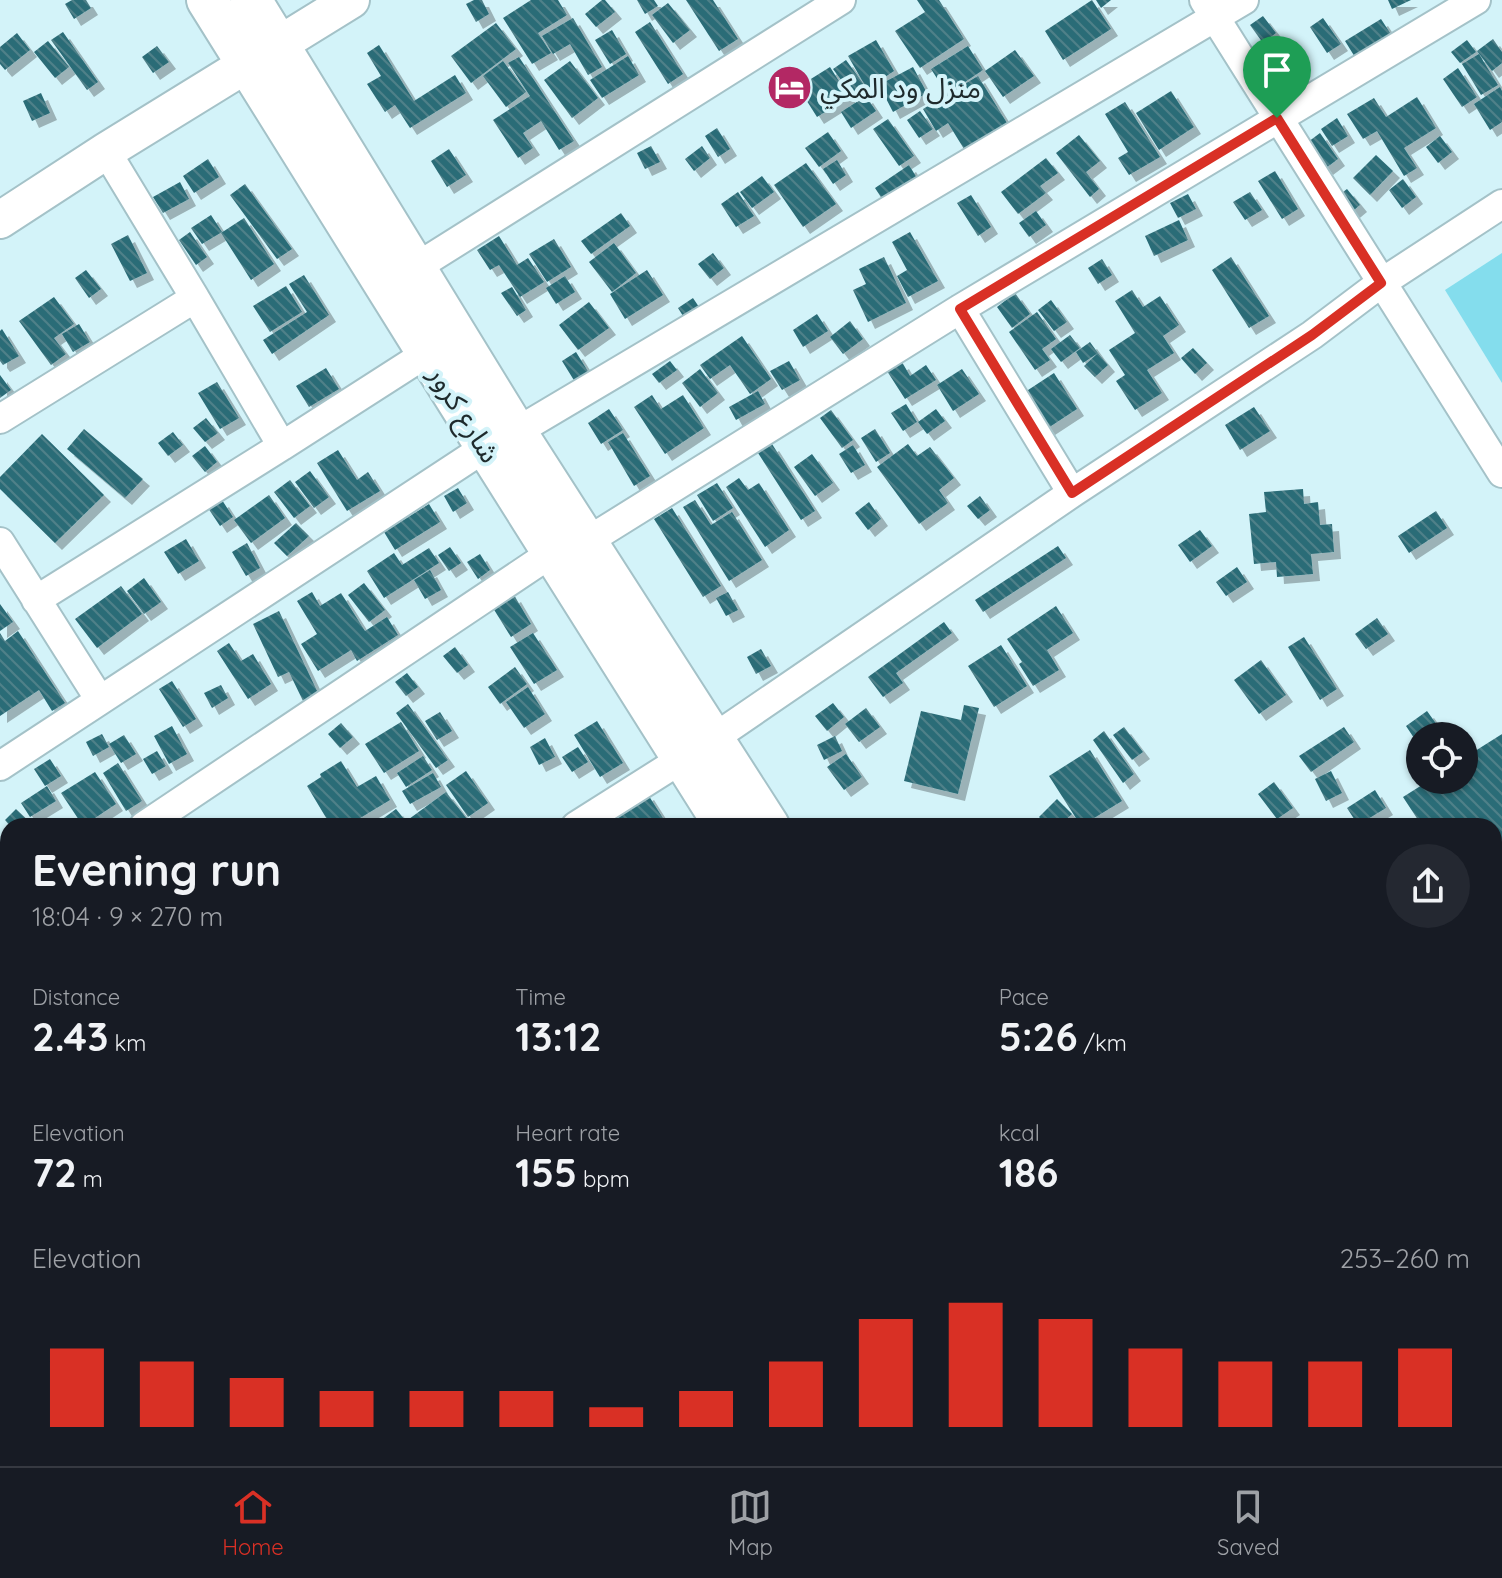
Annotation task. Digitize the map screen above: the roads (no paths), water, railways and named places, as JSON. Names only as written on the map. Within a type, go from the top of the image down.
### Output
[{"type":"main road","name":"شارع كرور","points":[[207,0],[263,54],[415,268],[501,440],[698,748],[762,818]]},
{"type":"main road","name":"شارع كرور","points":[[251,0],[263,54],[427,353],[501,440]]},
{"type":"main road","name":"شارع كرور","points":[[698,748],[722,818]]},
{"type":"street","points":[[0,220],[351,0]]},
{"type":"street","points":[[415,268],[841,0]]},
{"type":"street","points":[[0,766],[501,440],[1210,9],[1244,0]]},
{"type":"street","points":[[156,818],[570,547],[1476,0]]},
{"type":"street","points":[[1210,9],[1502,473]]},
{"type":"street","points":[[106,151],[282,446]]},
{"type":"street","points":[[589,818],[698,748],[1502,204]]},
{"type":"street","points":[[0,419],[195,298]]},
{"type":"street","points":[[960,309],[1072,493]]},
{"type":"street","points":[[36,600],[427,353]]},
{"type":"street","points":[[0,542],[100,700]]},
{"type":"place","name":"منزل ود المكي","points":[[789,87]]}]
